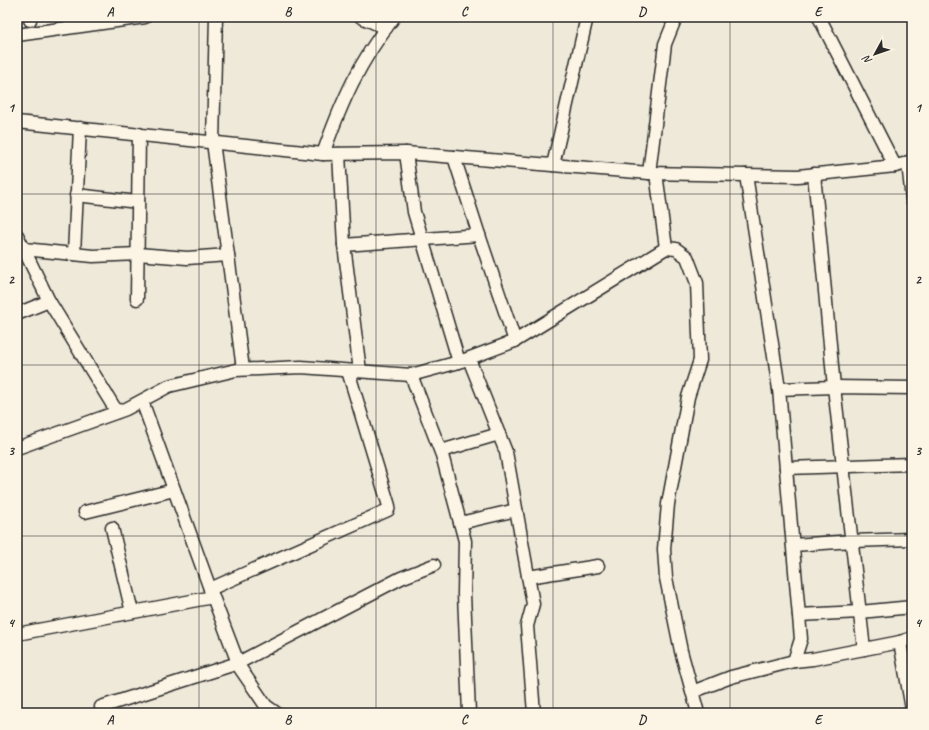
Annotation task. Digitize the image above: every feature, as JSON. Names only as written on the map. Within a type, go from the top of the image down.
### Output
[{"type":"street","points":[[17,35],[108,20],[145,17]]},
{"type":"street","points":[[216,17],[213,142],[243,370]]},
{"type":"street","points":[[361,17],[386,28]]},
{"type":"street","points":[[323,154],[338,112],[358,68],[394,17]]},
{"type":"street","points":[[553,165],[587,17]]},
{"type":"street","points":[[819,17],[895,166]]},
{"type":"street","points":[[666,248],[652,173],[665,44],[674,18]]},
{"type":"street","points":[[17,122],[323,154],[406,153],[652,173],[798,176],[895,166],[910,162],[912,200]]},
{"type":"street","points":[[74,254],[80,128]]},
{"type":"street","points":[[137,299],[139,134]]},
{"type":"street","points":[[406,153],[414,212],[423,240],[464,360],[506,452],[533,604],[527,626],[534,713]]},
{"type":"street","points":[[17,634],[132,612],[211,593],[388,510],[389,506],[354,371],[344,245],[339,154]]},
{"type":"street","points":[[454,157],[515,341]]},
{"type":"street","points":[[814,174],[834,387],[853,541],[864,649]]},
{"type":"street","points":[[746,175],[780,389],[801,640],[794,661]]},
{"type":"street","points":[[76,195],[138,202]]},
{"type":"street","points":[[17,235],[20,250],[49,301],[117,412]]},
{"type":"street","points":[[344,245],[479,235]]},
{"type":"street","points":[[17,448],[117,412],[142,401],[169,386],[243,370],[302,367],[411,375],[464,360],[515,341],[666,248],[676,250],[687,257],[697,282],[700,360],[688,397],[668,504],[664,549],[666,578],[681,651],[698,713]]},
{"type":"street","points":[[20,250],[93,256],[138,254],[187,258],[228,255]]},
{"type":"street","points":[[17,314],[49,301]]},
{"type":"street","points":[[411,375],[441,451],[465,541],[464,594],[469,713]]},
{"type":"street","points":[[780,389],[834,387],[912,388]]},
{"type":"street","points":[[142,401],[211,593],[238,662],[266,706],[272,712]]},
{"type":"street","points":[[441,451],[498,434]]},
{"type":"street","points":[[786,468],[912,464]]},
{"type":"street","points":[[85,512],[174,490]]},
{"type":"street","points":[[460,523],[516,510]]},
{"type":"street","points":[[112,528],[132,612]]},
{"type":"street","points":[[793,545],[912,539]]},
{"type":"street","points":[[102,707],[238,662],[401,578],[434,565]]},
{"type":"street","points":[[528,577],[598,566]]},
{"type":"street","points":[[799,615],[860,612],[912,607]]},
{"type":"street","points":[[692,692],[731,677],[794,661],[813,659],[900,642],[912,638]]},
{"type":"street","points":[[801,640],[813,659]]},
{"type":"street","points":[[900,642],[912,709]]}]
